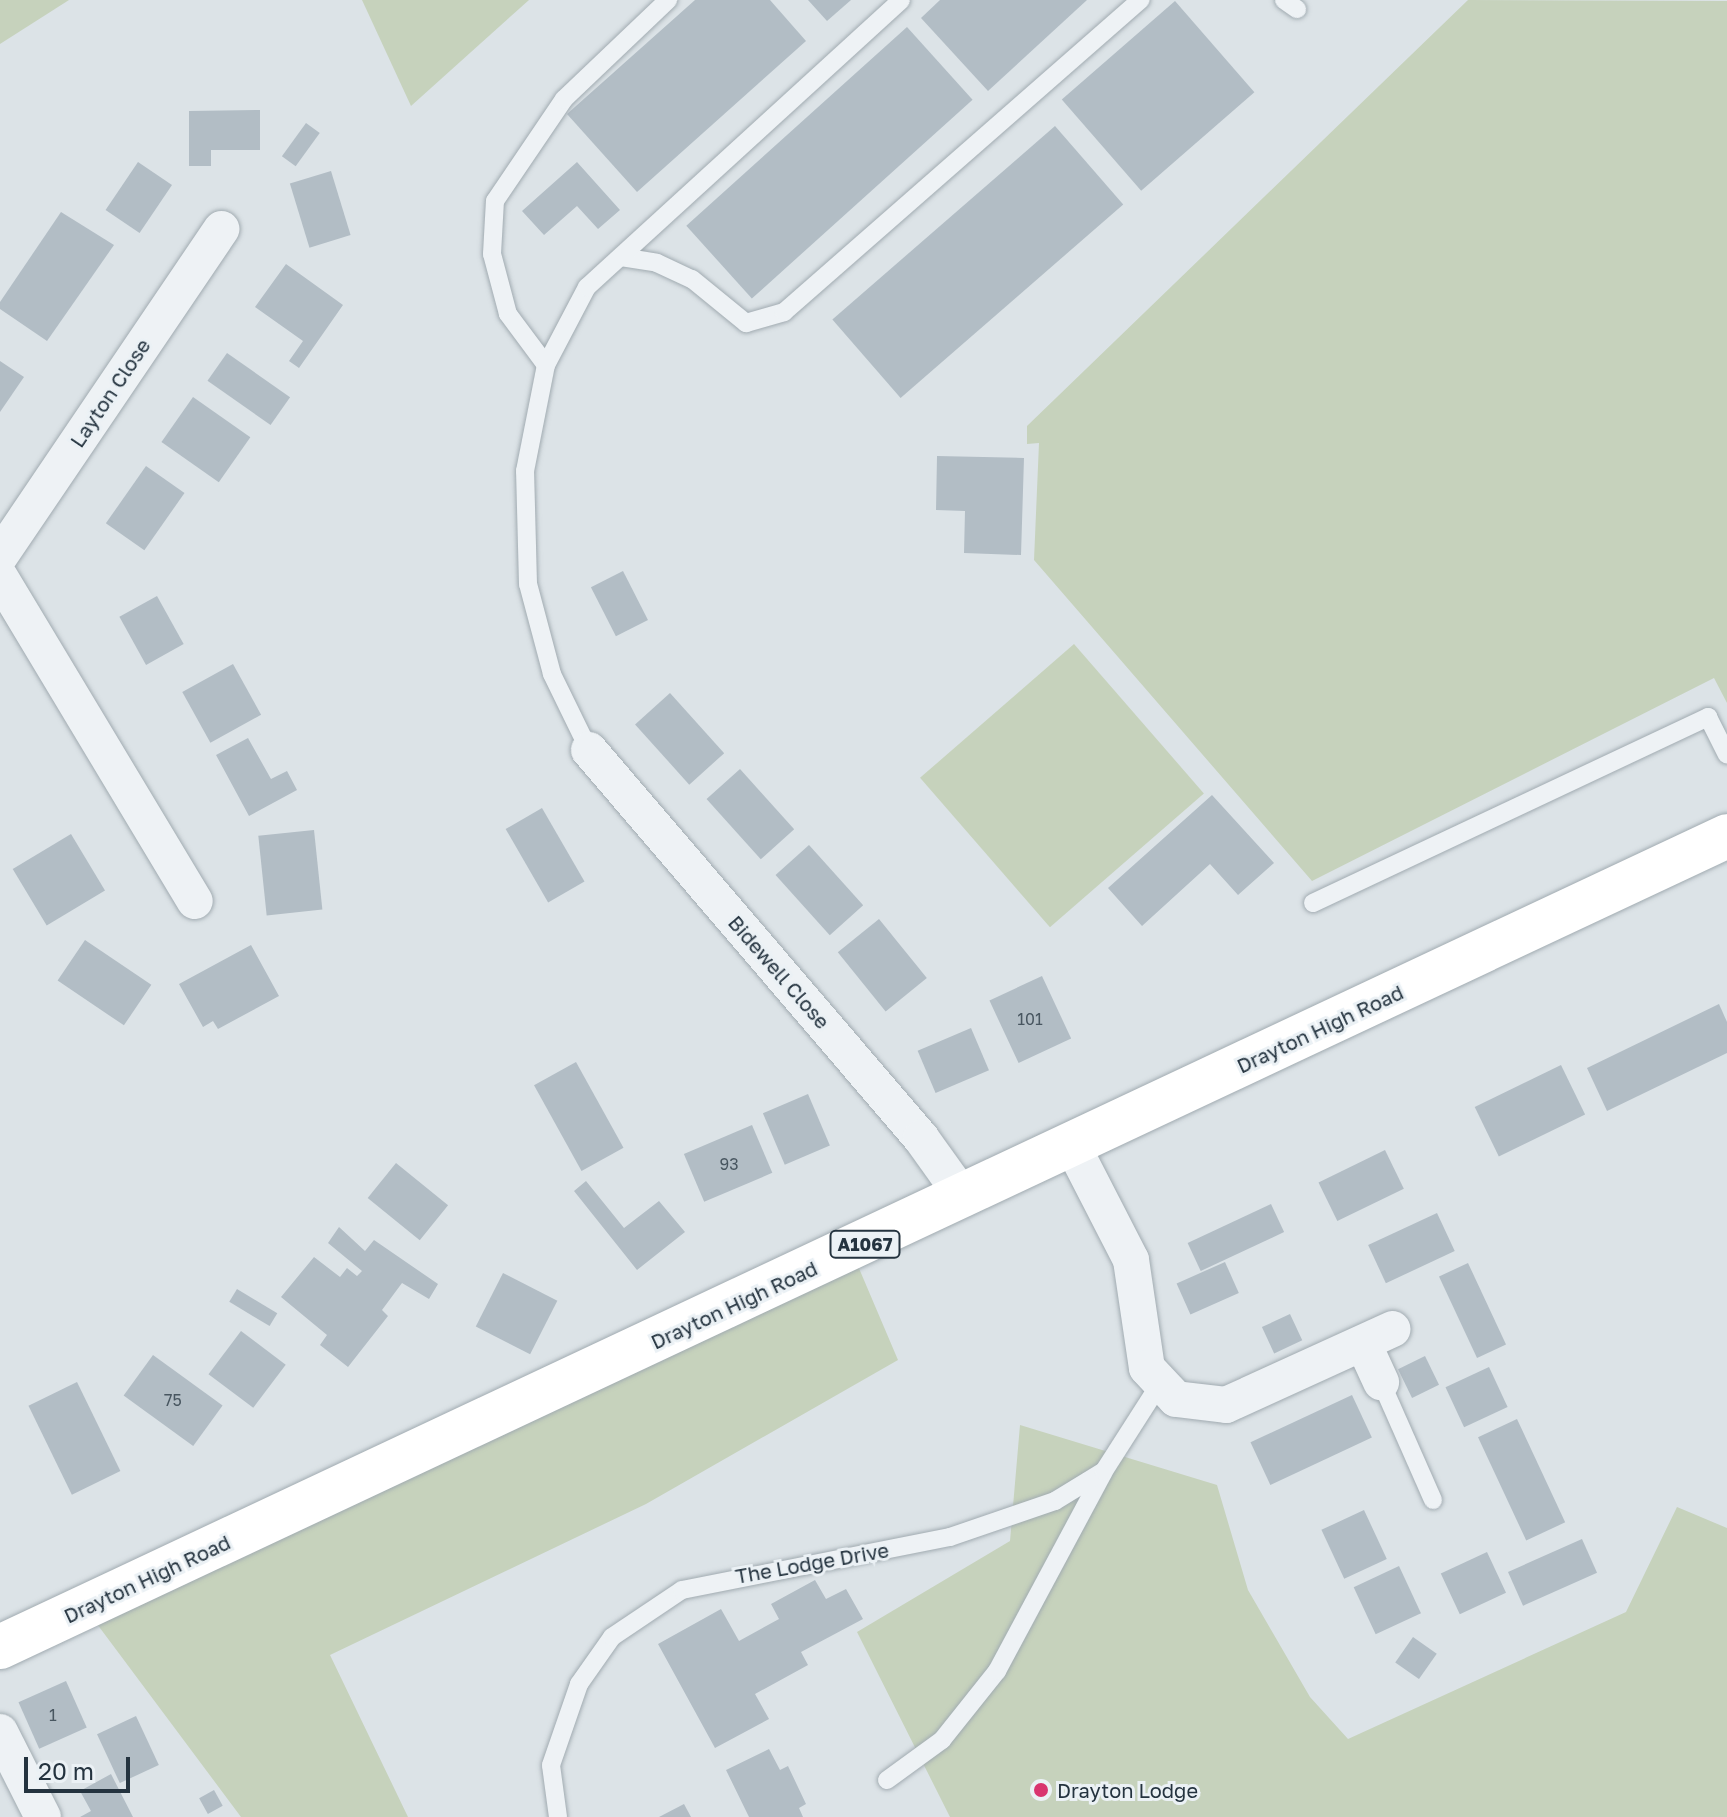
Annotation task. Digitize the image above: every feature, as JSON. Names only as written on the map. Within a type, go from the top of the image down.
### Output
[{"type":"main road","name":"Drayton High Road","points":[[0,1647],[1073,1147],[1727,836]]},
{"type":"street","name":"Layton Close","points":[[0,556],[221,229]]},
{"type":"street","points":[[0,577],[195,901]]},
{"type":"street","name":"Bidewell Close","points":[[589,750],[921,1138],[964,1198]]},
{"type":"street","points":[[1073,1147],[1131,1260],[1140,1340],[1147,1368],[1159,1385],[1176,1399],[1226,1405],[1378,1337],[1381,1382]]},
{"type":"street","points":[[0,1732],[43,1817]]},
{"type":"lane","points":[[546,365],[508,314],[492,254],[495,201],[564,99],[668,0]]},
{"type":"lane","points":[[589,750],[552,674],[528,584],[525,471],[546,365],[587,287],[901,0]]},
{"type":"lane","points":[[621,257],[657,263],[692,279],[746,323],[784,312],[1141,0]]},
{"type":"lane","points":[[1313,903],[1708,717],[1727,755]]},
{"type":"lane","points":[[1381,1382],[1433,1500]]},
{"type":"lane","name":"The Lodge Drive","points":[[558,1817],[551,1765],[579,1684],[612,1637],[682,1590],[950,1537],[1055,1501],[1104,1471],[1159,1385]]},
{"type":"lane","points":[[887,1780],[942,1740],[997,1671],[1104,1471]]},
{"type":"green space","points":[[0,0],[69,0],[0,44]]},
{"type":"green space","points":[[362,0],[529,0],[411,106]]},
{"type":"green space","points":[[1468,0],[1727,1],[1727,703],[1714,678],[1312,881],[1034,560],[1039,443],[1027,444],[1027,426]]},
{"type":"green space","points":[[1074,644],[1204,793],[1050,927],[920,778]]},
{"type":"green space","points":[[858,1266],[898,1360],[646,1504],[330,1655],[408,1817],[241,1817],[97,1624]]},
{"type":"green space","points":[[1020,1425],[1217,1485],[1248,1590],[1310,1697],[1348,1739],[1626,1612],[1677,1507],[1727,1528],[1727,1817],[950,1817],[857,1632],[1010,1541]]},
{"type":"building","points":[[695,0],[770,0],[806,41],[637,192],[567,114]]},
{"type":"building","points":[[808,0],[851,0],[827,21]]},
{"type":"building","points":[[940,0],[1087,0],[988,91],[921,18]]},
{"type":"building","points":[[1175,1],[1254,92],[1141,191],[1062,99]]},
{"type":"building","points":[[907,27],[973,100],[752,299],[686,226]]},
{"type":"building","points":[[260,110],[260,150],[211,150],[211,166],[189,166],[189,111]]},
{"type":"building","points":[[306,123],[320,133],[296,166],[282,156]]},
{"type":"building","points":[[1055,126],[1123,204],[901,398],[832,320]]},
{"type":"building","points":[[138,162],[172,185],[140,233],[106,210]]},
{"type":"building","points":[[577,162],[620,210],[598,229],[577,206],[544,235],[522,211]]},
{"type":"building","points":[[331,171],[351,235],[309,248],[290,184]]},
{"type":"building","points":[[61,212],[114,245],[47,341],[0,309],[0,302]]},
{"type":"building","points":[[286,264],[343,305],[299,368],[289,361],[303,341],[255,307]]},
{"type":"building","points":[[227,353],[290,397],[271,425],[207,381]]},
{"type":"building","points":[[0,361],[24,377],[0,412]]},
{"type":"building","points":[[193,397],[250,437],[219,482],[161,442]]},
{"type":"building","points":[[937,456],[1024,458],[1021,555],[964,553],[965,511],[936,510]]},
{"type":"building","points":[[146,466],[185,493],[144,550],[106,523]]},
{"type":"building","points":[[623,571],[648,620],[616,636],[591,587]]},
{"type":"building","points":[[157,596],[184,644],[146,665],[119,617]]},
{"type":"building","points":[[233,664],[261,715],[210,743],[182,692]]},
{"type":"building","points":[[670,693],[724,753],[689,785],[635,724]]},
{"type":"building","points":[[248,738],[271,779],[287,771],[297,790],[249,816],[216,755]]},
{"type":"building","points":[[740,769],[794,829],[761,859],[707,799]]},
{"type":"building","points":[[1212,795],[1274,863],[1238,895],[1210,864],[1142,926],[1108,888]]},
{"type":"building","points":[[542,808],[584,882],[548,903],[506,829]]},
{"type":"building","points":[[314,830],[322,910],[267,915],[258,836]]},
{"type":"building","points":[[71,834],[105,891],[47,926],[13,869]]},
{"type":"building","points":[[809,845],[863,905],[830,935],[776,875]]},
{"type":"building","points":[[879,919],[927,978],[886,1011],[838,952]]},
{"type":"building","points":[[85,940],[151,985],[124,1025],[58,981]]},
{"type":"building","points":[[251,945],[279,996],[218,1029],[213,1021],[203,1027],[179,984]]},
{"type":"building","points":[[1042,976],[1071,1039],[1019,1063],[989,1001]]},
{"type":"building","points":[[1719,1004],[1727,1022],[1727,1053],[1607,1111],[1587,1068]]},
{"type":"building","points":[[971,1028],[989,1070],[936,1093],[918,1051]]},
{"type":"building","points":[[576,1062],[624,1148],[582,1171],[534,1085]]},
{"type":"building","points":[[1561,1065],[1585,1114],[1499,1157],[1475,1107]]},
{"type":"building","points":[[808,1094],[830,1146],[785,1165],[763,1113]]},
{"type":"building","points":[[752,1125],[772,1173],[704,1202],[684,1154]]},
{"type":"building","points":[[1385,1150],[1404,1189],[1337,1221],[1318,1182]]},
{"type":"building","points":[[396,1163],[448,1205],[420,1240],[368,1198]]},
{"type":"building","points":[[586,1181],[624,1228],[659,1201],[685,1232],[637,1270],[574,1191]]},
{"type":"building","points":[[1271,1204],[1284,1232],[1201,1271],[1188,1243]]},
{"type":"building","points":[[1437,1213],[1455,1251],[1386,1283],[1368,1245]]},
{"type":"building","points":[[339,1227],[365,1251],[374,1240],[438,1284],[429,1299],[402,1283],[382,1310],[388,1316],[348,1367],[320,1345],[327,1335],[281,1297],[314,1257],[340,1277],[347,1268],[357,1276],[362,1271],[328,1243]]},
{"type":"building","points":[[1225,1262],[1239,1293],[1190,1315],[1177,1284]]},
{"type":"building","points":[[1468,1263],[1506,1345],[1477,1358],[1439,1277]]},
{"type":"building","points":[[503,1273],[557,1301],[530,1354],[476,1326]]},
{"type":"building","points":[[237,1289],[277,1313],[270,1326],[229,1302]]},
{"type":"building","points":[[1290,1314],[1302,1340],[1274,1353],[1262,1327]]},
{"type":"building","points":[[241,1331],[286,1365],[253,1408],[209,1374]]},
{"type":"building","points":[[153,1355],[223,1406],[193,1446],[124,1395]]},
{"type":"building","points":[[1425,1356],[1439,1385],[1412,1398],[1398,1369]]},
{"type":"building","points":[[1489,1367],[1508,1407],[1464,1427],[1445,1387]]},
{"type":"building","points":[[77,1382],[120,1471],[72,1495],[28,1406]]},
{"type":"building","points":[[1352,1395],[1372,1438],[1270,1485],[1250,1442]]},
{"type":"building","points":[[1517,1419],[1565,1522],[1526,1540],[1478,1437]]},
{"type":"building","points":[[1364,1510],[1387,1559],[1344,1579],[1321,1530]]},
{"type":"building","points":[[1582,1539],[1597,1573],[1523,1606],[1508,1572]]},
{"type":"building","points":[[1487,1552],[1506,1593],[1460,1614],[1441,1574]]},
{"type":"building","points":[[1399,1566],[1421,1613],[1376,1634],[1354,1587]]},
{"type":"building","points":[[815,1580],[826,1599],[846,1589],[863,1619],[801,1652],[808,1665],[755,1694],[769,1719],[715,1748],[658,1644],[721,1609],[739,1641],[779,1619],[771,1604]]},
{"type":"building","points":[[1413,1637],[1437,1654],[1419,1679],[1395,1662]]},
{"type":"building","points":[[66,1681],[87,1728],[39,1749],[18,1702]]},
{"type":"building","points":[[136,1716],[159,1765],[120,1783],[97,1734]]},
{"type":"building","points":[[769,1749],[780,1770],[788,1766],[806,1804],[799,1808],[803,1817],[749,1817],[726,1770]]},
{"type":"building","points":[[111,1774],[133,1817],[80,1817],[91,1811],[80,1791]]},
{"type":"building","points":[[214,1790],[223,1806],[208,1814],[199,1798]]},
{"type":"building","points":[[684,1804],[691,1817],[659,1817]]},
{"type":"place","name":"Drayton Lodge","points":[[1041,1790]]}]
